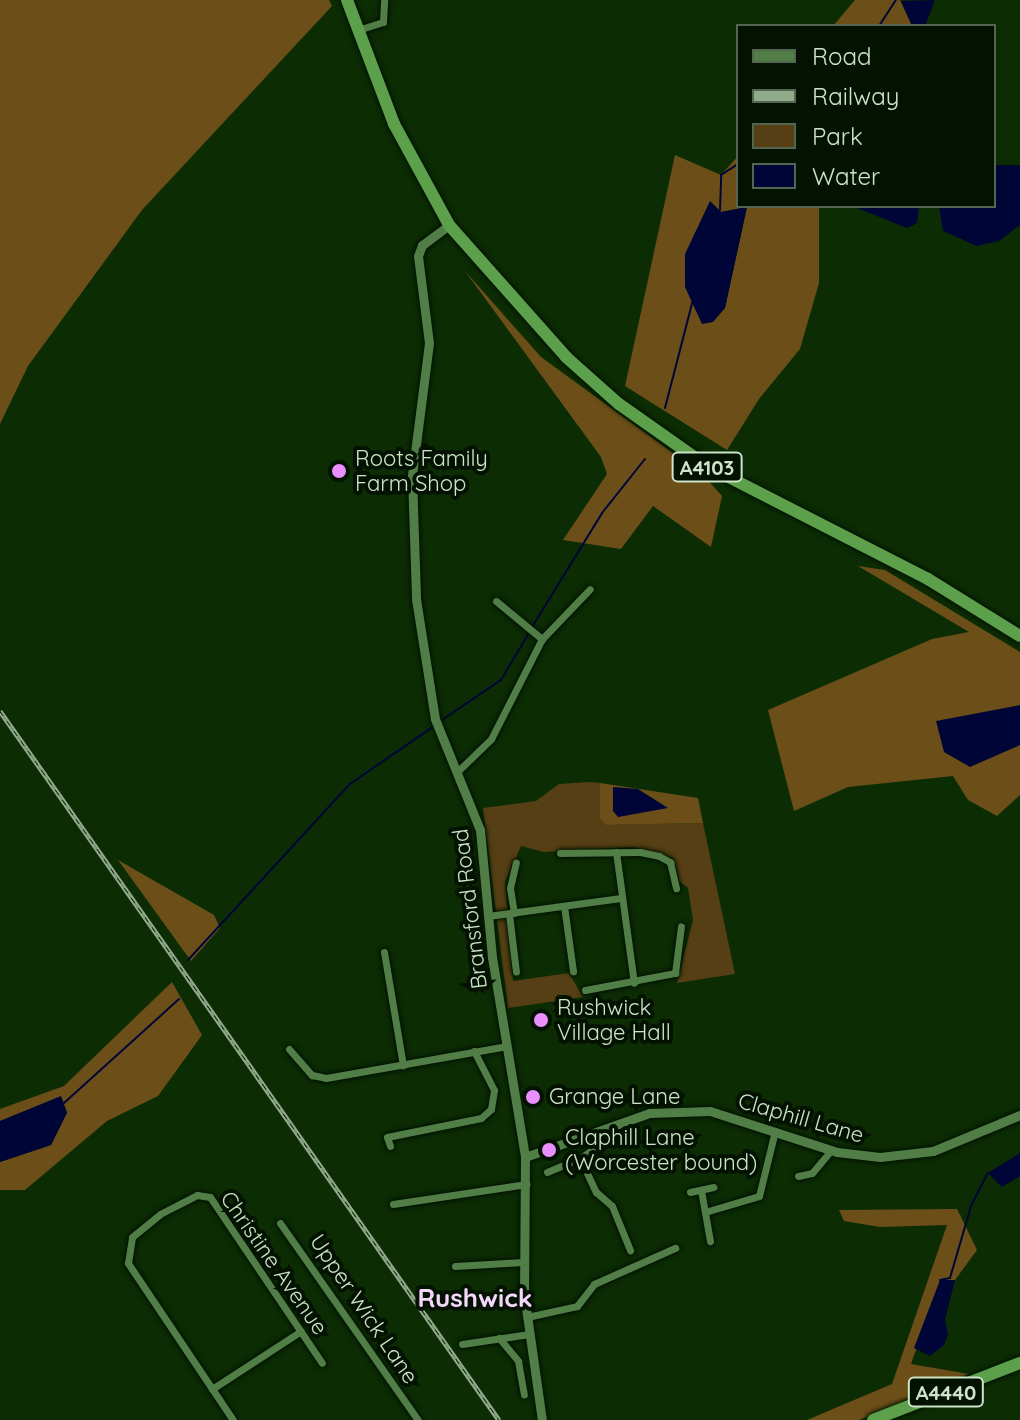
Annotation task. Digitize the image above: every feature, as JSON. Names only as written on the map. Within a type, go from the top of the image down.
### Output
[{"type":"highway","name":"A4103","points":[[347,0],[394,124],[449,225],[534,325],[660,436],[720,474],[928,579],[1020,636]]},
{"type":"highway","name":"A4440","points":[[873,1420],[1020,1363]]},
{"type":"street","points":[[358,30],[383,22],[384,0]]},
{"type":"street","name":"Bransford Road","points":[[449,225],[422,245],[418,256],[429,343],[416,418],[411,527],[429,693],[440,736],[477,815],[488,916],[525,1157],[527,1184],[523,1262],[529,1334],[542,1420]]},
{"type":"street","points":[[458,771],[491,739],[542,639],[590,589]]},
{"type":"street","points":[[496,601],[542,639]]},
{"type":"street","points":[[616,852],[634,983]]},
{"type":"street","points":[[560,853],[635,852],[670,862],[676,888]]},
{"type":"street","points":[[516,863],[510,888],[516,972]]},
{"type":"street","points":[[488,916],[621,898]]},
{"type":"street","points":[[564,906],[573,971]]},
{"type":"street","points":[[585,990],[654,980],[675,973],[681,926]]},
{"type":"street","points":[[384,952],[403,1065]]},
{"type":"street","points":[[289,1049],[312,1075],[326,1078],[507,1046]]},
{"type":"street","points":[[390,1146],[387,1137],[481,1118],[491,1109],[494,1090],[474,1051]]},
{"type":"street","points":[[300,1065],[308,1057]]},
{"type":"street","name":"Claphill Lane","points":[[525,1157],[649,1113],[689,1111],[728,1115],[856,1156],[910,1155],[967,1139],[1020,1115]]},
{"type":"street","points":[[547,1172],[580,1158],[606,1140],[607,1129]]},
{"type":"street","points":[[705,1212],[759,1196],[775,1131]]},
{"type":"street","points":[[798,1176],[812,1173],[831,1150]]},
{"type":"street","points":[[580,1158],[596,1192],[612,1206],[630,1250]]},
{"type":"street","points":[[393,1204],[527,1184]]},
{"type":"street","points":[[690,1192],[713,1187]]},
{"type":"street","points":[[701,1190],[710,1241]]},
{"type":"street","name":"Christine Avenue","points":[[233,1420],[128,1263],[132,1237],[160,1214],[197,1195],[210,1197],[322,1363]]},
{"type":"street","name":"Upper Wick Lane","points":[[280,1223],[418,1420]]},
{"type":"street","points":[[527,1317],[577,1306],[594,1284],[675,1248]]},
{"type":"street","points":[[455,1266],[523,1262]]},
{"type":"street","points":[[212,1389],[301,1331]]},
{"type":"street","points":[[462,1344],[529,1334]]},
{"type":"street","points":[[499,1338],[518,1361],[524,1394]]},
{"type":"green space","points":[[600,783],[600,819],[606,825],[703,823],[735,974],[677,983],[693,920],[688,888],[679,881],[674,858],[633,847],[544,852],[521,846],[505,882],[513,981],[569,973],[583,997],[508,1008],[483,808],[536,801],[559,784]]},
{"type":"shaded area","points":[[0,0],[329,0],[332,6],[142,210],[28,366],[0,424]]},
{"type":"shaded area","points":[[855,0],[900,0],[911,24],[835,24]]},
{"type":"shaded area","points":[[675,155],[721,175],[736,158],[736,208],[742,208],[721,212],[710,201],[725,308],[747,208],[819,208],[819,283],[800,349],[759,399],[727,450],[625,386]]},
{"type":"shaded area","points":[[465,271],[541,357],[703,475],[722,496],[711,547],[653,506],[621,549],[563,540],[607,474],[601,457]]},
{"type":"shaded area","points":[[858,566],[885,570],[1020,652],[1020,795],[997,816],[968,800],[953,776],[848,787],[794,811],[768,710],[932,639],[969,632]]},
{"type":"shaded area","points":[[600,783],[698,798],[703,823],[606,825],[600,819]]},
{"type":"shaded area","points":[[118,860],[214,915],[220,928],[191,961]]},
{"type":"shaded area","points":[[172,982],[202,1035],[158,1096],[107,1121],[25,1190],[0,1190],[0,1162],[51,1145],[67,1112],[61,1097],[0,1121],[0,1109],[64,1086]]},
{"type":"shaded area","points":[[957,1209],[977,1250],[955,1280],[940,1281],[911,1364],[969,1374],[859,1420],[807,1420],[892,1384],[947,1225],[880,1227],[844,1221],[839,1210]]},
{"type":"water","points":[[935,0],[926,24],[911,24],[901,1]]},
{"type":"water","points":[[996,165],[1020,165],[1020,225],[999,241],[977,246],[943,231],[939,208],[996,208]]},
{"type":"water","points":[[710,201],[721,212],[747,208],[725,308],[713,322],[702,324],[685,287],[685,254]]},
{"type":"water","points":[[857,208],[919,208],[917,223],[907,228]]},
{"type":"water","points":[[1020,705],[1020,745],[970,767],[944,752],[936,721]]},
{"type":"water","points":[[613,787],[638,789],[668,808],[618,817],[613,811]]},
{"type":"water","points":[[61,1096],[67,1113],[51,1145],[0,1162],[0,1121]]},
{"type":"water","points":[[1020,1153],[1020,1176],[1002,1187],[988,1173]]},
{"type":"water","points":[[940,1280],[955,1280],[945,1320],[948,1334],[944,1345],[930,1356],[914,1348]]},
{"type":"waterway","points":[[880,24],[896,0]]},
{"type":"waterway","points":[[720,210],[721,175],[736,165]]},
{"type":"waterway","points":[[665,408],[693,300]]},
{"type":"waterway","points":[[532,627],[602,513],[645,459]]},
{"type":"waterway","points":[[439,722],[501,680],[529,633]]},
{"type":"waterway","points":[[188,960],[350,784],[434,726]]},
{"type":"waterway","points":[[64,1103],[179,999]]},
{"type":"waterway","points":[[940,1280],[950,1278],[971,1206],[988,1173]]},
{"type":"railway","points":[[0,711],[499,1420]]},
{"type":"place","name":"Roots Family Farm Shop","points":[[339,471]]},
{"type":"place","name":"Rushwick Village Hall","points":[[541,1020]]},
{"type":"place","name":"Grange Lane","points":[[533,1097]]},
{"type":"place","name":"Claphill Lane (Worcester bound)","points":[[549,1150]]},
{"type":"district","name":"Rushwick","points":[[475,1298]]}]
